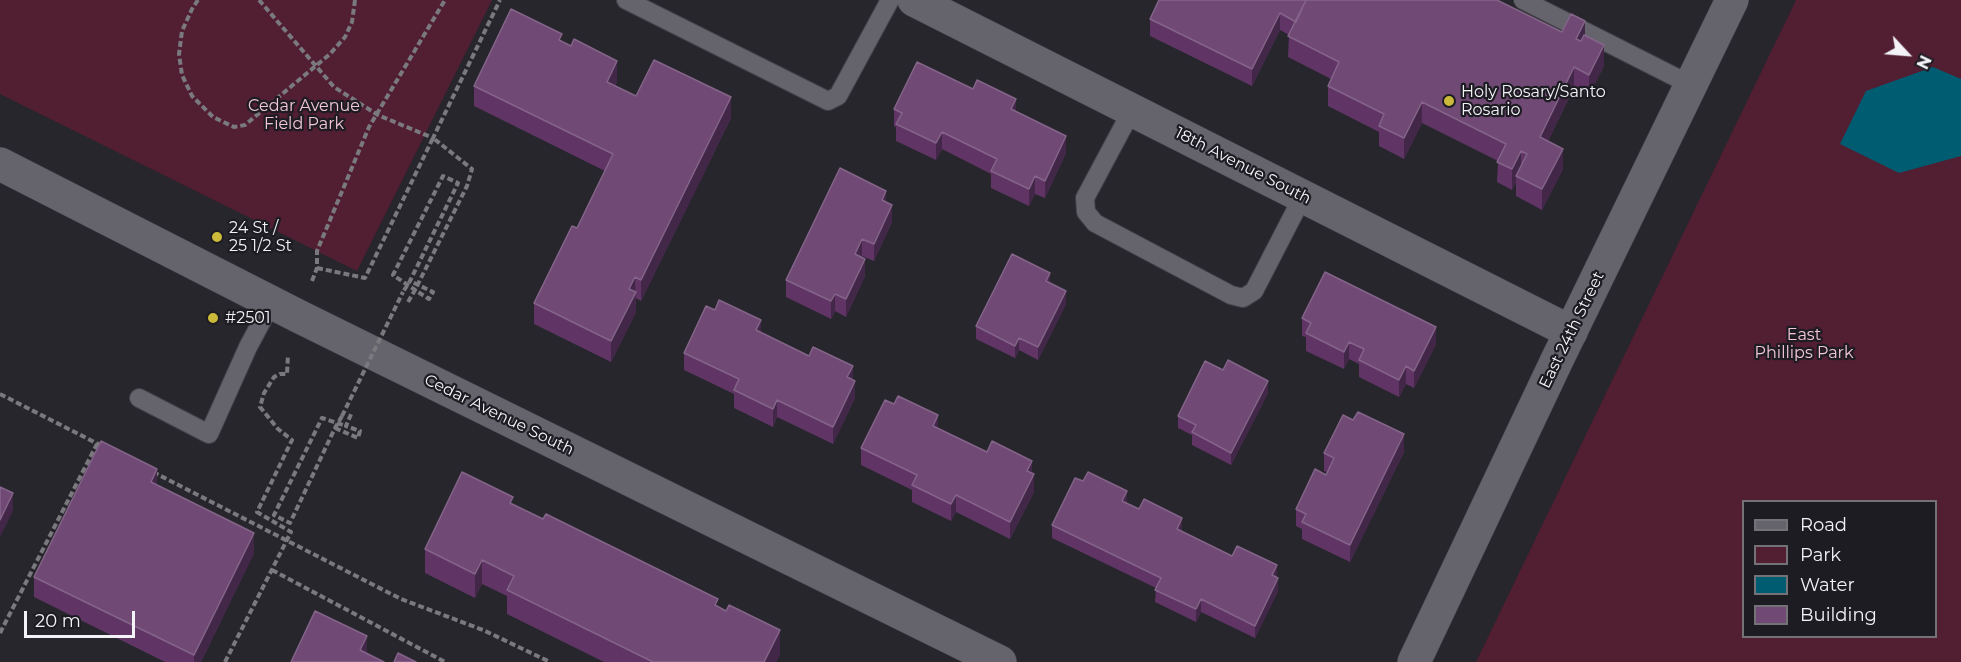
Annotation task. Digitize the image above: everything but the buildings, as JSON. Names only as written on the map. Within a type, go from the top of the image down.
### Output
[{"type":"street","name":"18th Avenue South","points":[[914,0],[1571,332]]},
{"type":"street","name":"East 24th Street","points":[[1414,662],[1732,0]]},
{"type":"street","name":"Cedar Avenue South","points":[[0,165],[1000,662]]},
{"type":"lane","points":[[626,0],[828,101],[838,96],[890,0]]},
{"type":"lane","points":[[1522,0],[1691,85]]},
{"type":"lane","points":[[1132,110],[1085,198],[1086,212],[1095,223],[1231,295],[1243,298],[1254,291],[1303,196]]},
{"type":"lane","points":[[139,398],[209,434],[248,347],[272,302]]},
{"type":"path","points":[[198,0],[182,31],[179,54],[182,75],[192,96],[213,117],[234,127],[245,125],[330,54],[345,37],[352,22],[355,0]]},
{"type":"path","points":[[259,0],[334,87],[378,115],[433,138],[472,169],[467,186],[408,302]]},
{"type":"path","points":[[312,281],[316,268],[317,251],[369,127],[445,0]]},
{"type":"path","points":[[316,268],[365,278],[500,0]]},
{"type":"path","points":[[335,428],[358,438],[360,431],[346,426],[322,418],[274,515],[291,523],[335,428],[410,281],[458,183],[443,176],[393,275],[415,290],[429,299],[434,292],[410,281]]},
{"type":"path","points":[[225,662],[291,532],[258,512],[292,441],[278,429],[260,407],[264,393],[274,377],[287,374],[288,355]]},
{"type":"path","points":[[0,394],[108,449]]},
{"type":"path","points":[[346,426],[352,412]]},
{"type":"path","points":[[0,633],[97,444]]},
{"type":"path","points":[[150,471],[401,600],[483,630],[550,662]]},
{"type":"path","points":[[272,570],[445,662]]},
{"type":"green space","name":"Cedar Avenue Field Park","points":[[0,0],[492,0],[357,271],[0,94]]},
{"type":"green space","name":"East Phillips Park","points":[[1796,0],[1961,0],[1961,662],[1476,662]]},
{"type":"water","points":[[1933,67],[1961,79],[1961,156],[1899,173],[1840,144],[1866,91]]},
{"type":"place","name":"Holy Rosary/Santo Rosario","points":[[1449,101]]},
{"type":"place","name":"24 St / 25 1/2 St","points":[[217,237]]},
{"type":"place","name":"#2501","points":[[213,318]]}]
